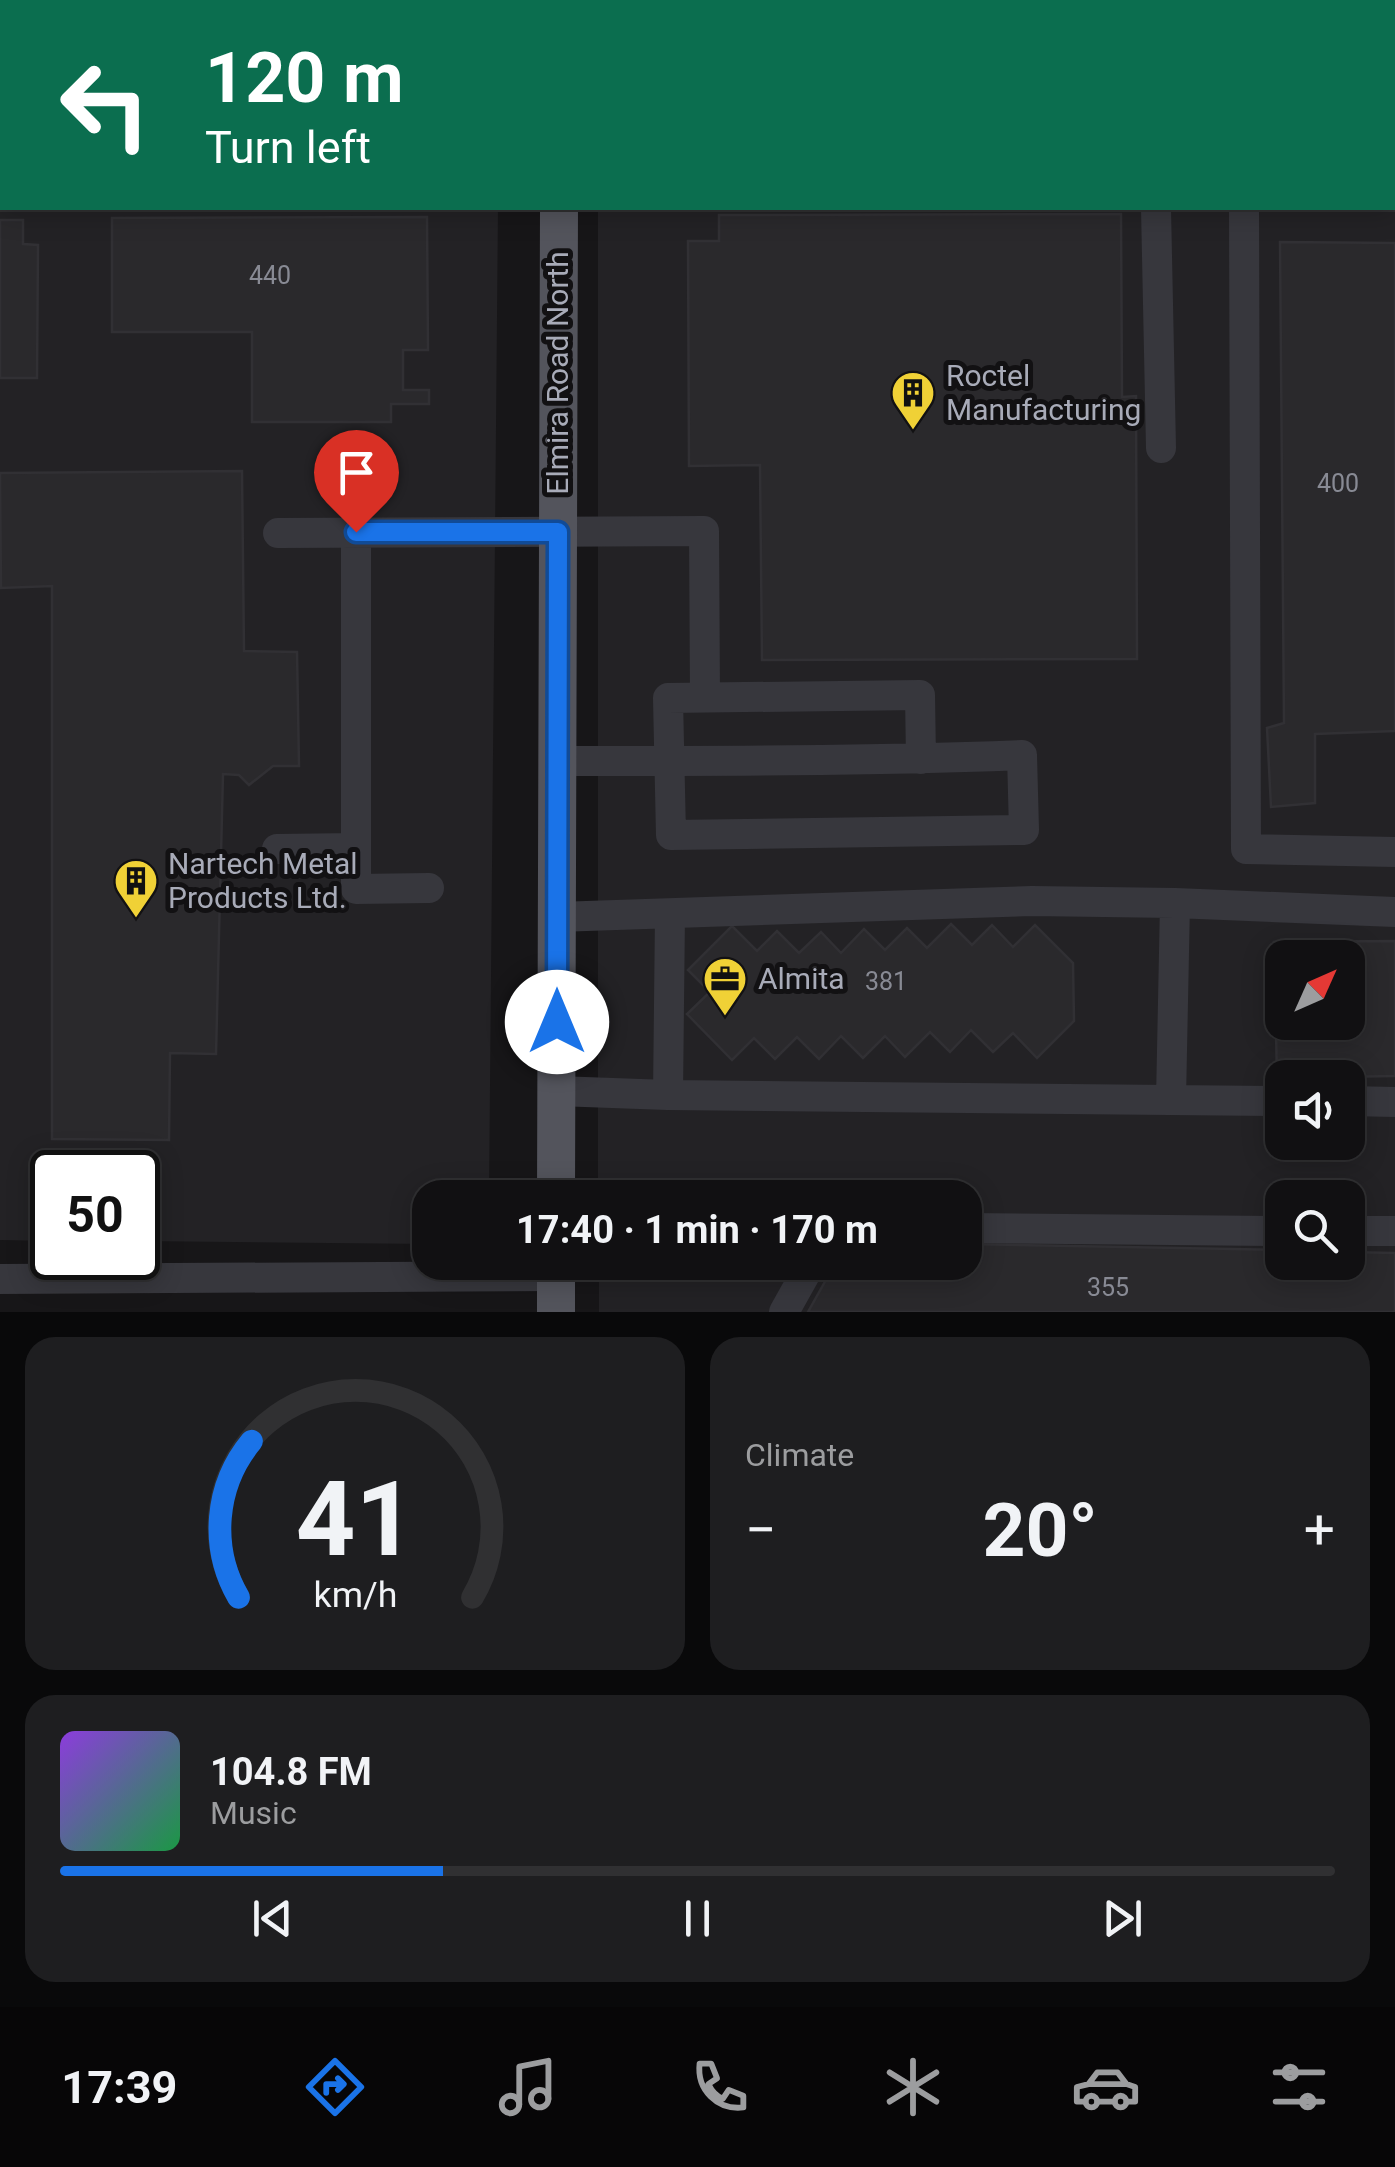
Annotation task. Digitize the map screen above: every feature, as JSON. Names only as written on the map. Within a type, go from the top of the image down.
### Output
[{"type":"main road","name":"Elmira Road North","points":[[556,1180],[559,210]]},
{"type":"street","points":[[1156,210],[1161,448]]},
{"type":"street","points":[[1244,210],[1246,849],[1395,852]]},
{"type":"street","points":[[278,533],[704,531],[705,698]]},
{"type":"street","points":[[356,532],[356,890],[429,888]]},
{"type":"street","points":[[558,761],[668,761],[921,758],[1022,755],[1024,830],[670,836],[668,761],[668,698],[920,695],[921,758]]},
{"type":"street","points":[[277,848],[356,848]]},
{"type":"street","points":[[557,917],[1032,902],[1395,912]]},
{"type":"street","points":[[1171,1100],[1175,903]]},
{"type":"street","points":[[668,1095],[670,914]]},
{"type":"street","points":[[557,1091],[1265,1101]]},
{"type":"street","points":[[1365,1102],[1395,1102]]},
{"type":"street","points":[[982,1228],[1265,1230]]},
{"type":"street","points":[[1365,1231],[1395,1232]]},
{"type":"street","points":[[0,1279],[555,1284]]},
{"type":"street","points":[[784,1312],[802,1280]]},
{"type":"shaded area","points":[[0,210],[498,210],[489,1180],[412,1180],[412,1244],[160,1241],[160,1150],[30,1150],[30,1241],[0,1240]]},
{"type":"shaded area","points":[[598,210],[1395,210],[1395,1312],[599,1312],[599,1280],[982,1280],[982,1180],[598,1180]]},
{"type":"building","name":"Roctel Manufacturing","points":[[1121,214],[1122,397],[1136,396],[1137,659],[762,660],[760,465],[689,466],[688,241],[719,241],[719,215]]},
{"type":"building","points":[[427,217],[428,350],[403,350],[403,390],[429,390],[429,404],[391,404],[391,422],[252,422],[252,332],[112,332],[112,218]]},
{"type":"building","points":[[0,220],[23,220],[23,244],[38,245],[37,378],[0,378]]},
{"type":"building","points":[[1280,242],[1395,243],[1395,731],[1315,734],[1315,803],[1271,807],[1267,728],[1284,723]]},
{"type":"building","name":"Nartech Metal Products Ltd.","points":[[242,471],[244,651],[297,652],[299,766],[273,766],[249,785],[239,775],[223,774],[216,1054],[170,1053],[169,1140],[52,1139],[52,586],[1,588],[0,473]]},
{"type":"building","points":[[951,924],[972,945],[992,925],[1013,947],[1035,925],[1073,963],[1074,1021],[1037,1058],[1013,1033],[993,1052],[971,1030],[950,1052],[930,1032],[905,1057],[885,1036],[863,1058],[841,1036],[819,1059],[797,1037],[775,1059],[754,1038],[732,1060],[687,1014],[710,992],[688,970],[732,926],[757,951],[777,931],[799,953],[821,932],[841,953],[864,929],[885,950],[907,928],[927,948]]},
{"type":"building","points":[[1365,941],[1395,941],[1395,1076],[1365,1077],[1365,1060],[1277,1060],[1276,1040],[1365,1040]]},
{"type":"building","points":[[982,1244],[1265,1250],[1265,1280],[1365,1280],[1365,1252],[1395,1253],[1395,1312],[808,1312],[826,1280],[982,1280]]},
{"type":"place","name":"Roctel Manufacturing","points":[[913,431]]},
{"type":"place","name":"Nartech Metal Products Ltd.","points":[[136,919]]},
{"type":"place","name":"Almita","points":[[725,1017]]},
{"type":"route","points":[[356,532],[558,532],[557,1022]]}]
